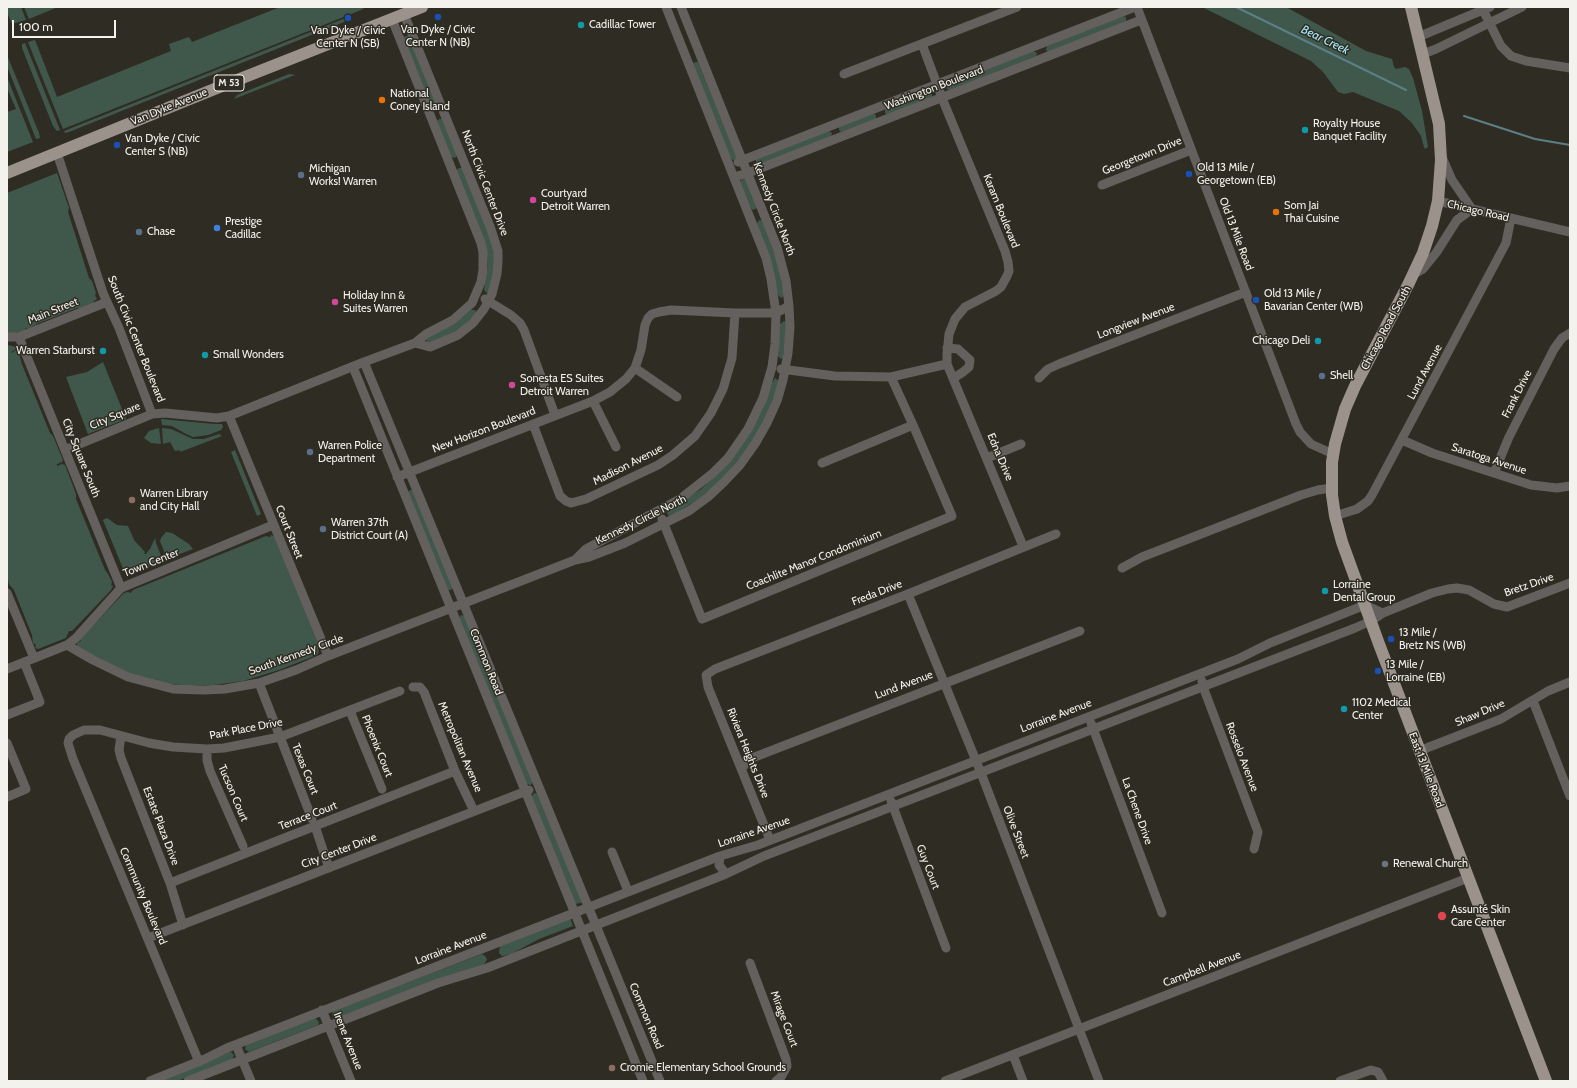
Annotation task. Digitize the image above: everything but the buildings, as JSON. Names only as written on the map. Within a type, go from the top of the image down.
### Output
[{"type":"main road","name":"Van Dyke Avenue","points":[[7,173],[422,7]]},
{"type":"main road","name":"Chicago Road","points":[[1411,7],[1437,110],[1441,154],[1438,201]]},
{"type":"main road","name":"Chicago Road South","points":[[1334,454],[1340,421],[1349,398],[1414,274],[1428,240],[1438,201]]},
{"type":"main road","name":"East 13 Mile Road","points":[[1334,454],[1332,488],[1335,516],[1344,548],[1419,751],[1546,1081]]},
{"type":"street","name":"Kennedy Circle North","points":[[575,560],[586,549],[659,511],[693,491],[704,482],[728,458],[742,439],[763,398],[772,367],[775,344],[776,313],[769,268],[666,7]]},
{"type":"street","name":"Kennedy Circle North","points":[[464,603],[575,560],[589,558],[664,524],[699,504],[716,490],[740,465],[767,424],[777,401],[785,370],[790,340],[789,306],[780,258],[764,213],[681,7]]},
{"type":"street","points":[[844,74],[1017,7]]},
{"type":"street","name":"Old 13 Mile Road","points":[[1136,7],[1300,432],[1311,444],[1334,454]]},
{"type":"street","name":"Washington Boulevard","points":[[730,167],[743,160],[1136,7]]},
{"type":"street","points":[[1423,54],[1522,7]]},
{"type":"street","points":[[1418,37],[1487,9],[1489,23],[1501,46],[1511,56],[1526,61],[1570,68]]},
{"type":"street","name":"North Civic Center Drive","points":[[404,14],[495,241],[498,256],[497,274],[494,288],[489,301],[473,323],[458,334],[430,346],[415,343]]},
{"type":"street","name":"North Civic Center Drive","points":[[364,362],[415,343],[426,334],[459,316],[472,303],[477,294],[484,270],[481,243],[392,19]]},
{"type":"street","name":"Washington Boulevard","points":[[734,177],[748,173],[1142,20]]},
{"type":"street","points":[[676,33],[690,28]]},
{"type":"street","name":"Karam Boulevard","points":[[922,44],[942,98],[1005,251],[1009,271],[1001,287],[966,307],[955,319],[949,334],[947,348],[948,364]]},
{"type":"street","points":[[686,59],[700,53]]},
{"type":"street","name":"Georgetown Drive","points":[[1102,185],[1191,150]]},
{"type":"street","name":"South Civic Center Boulevard","points":[[56,153],[107,302],[119,328],[152,414],[165,413],[217,418],[229,416],[364,362]]},
{"type":"street","points":[[1414,274],[1423,269],[1436,253],[1457,220],[1472,209],[1452,180],[1441,154]]},
{"type":"street","name":"Chicago Road","points":[[1438,201],[1570,232]]},
{"type":"street","points":[[750,218],[764,213]]},
{"type":"street","name":"Lund Avenue","points":[[1335,516],[1352,511],[1368,501],[1402,440],[1506,243],[1511,218]]},
{"type":"street","name":"Longview Avenue","points":[[1039,378],[1048,369],[1059,364],[1246,292]]},
{"type":"street","points":[[477,294],[511,314],[520,323],[524,330],[555,415]]},
{"type":"street","name":"Main Street","points":[[7,337],[19,337],[107,302]]},
{"type":"street","name":"New Horizon Boulevard","points":[[397,477],[594,400],[619,387],[635,368],[641,350],[645,325],[648,318],[652,314],[671,310],[776,313],[789,306]]},
{"type":"street","name":"Madison Avenue","points":[[533,424],[560,496],[571,503],[586,499],[658,465],[673,455],[695,436],[711,413],[723,389],[732,358],[735,313]]},
{"type":"street","name":"Frank Drive","points":[[1494,473],[1512,430],[1554,349],[1562,338],[1570,333]]},
{"type":"street","name":"City Square South","points":[[19,337],[121,588]]},
{"type":"street","points":[[947,348],[958,349],[970,360],[969,367],[954,378]]},
{"type":"street","name":"Common Road","points":[[364,362],[660,1081]]},
{"type":"street","points":[[772,367],[835,376],[891,377],[948,364]]},
{"type":"street","name":"Edna Drive","points":[[948,364],[1023,546]]},
{"type":"street","name":"Common Road","points":[[353,366],[643,1081]]},
{"type":"street","points":[[635,368],[677,397]]},
{"type":"street","name":"Coachlite Manor Condominium","points":[[659,511],[702,619],[952,516],[891,377]]},
{"type":"street","points":[[594,400],[616,447]]},
{"type":"street","name":"City Square","points":[[65,450],[152,414]]},
{"type":"street","name":"Court Street","points":[[229,416],[328,656]]},
{"type":"street","points":[[822,463],[913,425]]},
{"type":"street","name":"Saratoga Avenue","points":[[1402,440],[1432,453],[1531,485],[1557,488],[1570,486]]},
{"type":"street","points":[[987,458],[1021,444]]},
{"type":"street","points":[[1122,568],[1142,557],[1301,495],[1332,488]]},
{"type":"street","name":"Town Center","points":[[7,669],[67,645],[76,638],[121,588],[273,525]]},
{"type":"street","name":"Freda Drive","points":[[706,675],[715,668],[908,594],[1023,546],[1056,534]]},
{"type":"street","name":"Bretz Drive","points":[[1371,621],[1383,613],[1448,589],[1457,588],[1469,590],[1494,604],[1507,607],[1570,583]]},
{"type":"street","points":[[7,593],[34,658]]},
{"type":"street","name":"Olive Street","points":[[908,594],[976,760],[1098,1081]]},
{"type":"street","name":"South Kennedy Circle","points":[[67,645],[93,660],[128,677],[173,689],[226,689],[259,683],[296,670],[464,603]]},
{"type":"street","points":[[1366,605],[1383,613]]},
{"type":"street","name":"Lorraine Avenue","points":[[150,1081],[199,1062],[236,1044],[628,891],[720,856],[752,847],[1246,656],[1281,638],[1366,605]]},
{"type":"street","points":[[188,1081],[438,983],[487,968],[726,874],[764,856],[1371,621]]},
{"type":"street","name":"Lund Avenue","points":[[742,769],[747,760],[1080,631]]},
{"type":"street","points":[[1281,638],[1286,645],[1287,654]]},
{"type":"street","points":[[7,715],[40,702],[24,662]]},
{"type":"street","name":"Rosselo Avenue","points":[[1199,674],[1204,686],[1204,692],[1258,832],[1254,849]]},
{"type":"street","name":"Riviera Heights Drive","points":[[706,675],[708,687],[770,840]]},
{"type":"street","name":"Shaw Drive","points":[[1419,751],[1501,719],[1548,691],[1570,682]]},
{"type":"street","name":"Texas Court","points":[[259,683],[313,822],[329,868]]},
{"type":"street","name":"Metropolitan Avenue","points":[[413,687],[420,687],[424,692],[455,771],[474,811]]},
{"type":"street","name":"Park Place Drive","points":[[69,739],[78,732],[100,730],[173,747],[207,749],[224,748],[280,737],[400,691]]},
{"type":"street","points":[[1533,700],[1570,796]]},
{"type":"street","name":"Phoenix Court","points":[[350,711],[382,790]]},
{"type":"street","name":"La Chene Drive","points":[[1089,716],[1162,913]]},
{"type":"street","name":"Estate Plaza Drive","points":[[121,736],[121,758],[170,883],[183,925]]},
{"type":"street","name":"Community Boulevard","points":[[69,739],[68,743],[73,759],[199,1062]]},
{"type":"street","points":[[7,743],[26,789],[7,797]]},
{"type":"street","name":"Tucson Court","points":[[207,749],[207,760],[210,771],[243,846]]},
{"type":"street","name":"Terrace Court","points":[[170,883],[313,822],[455,771]]},
{"type":"street","name":"City Center Drive","points":[[148,938],[538,786]]},
{"type":"street","name":"Guy Court","points":[[888,794],[946,948]]},
{"type":"street","points":[[612,852],[628,891]]},
{"type":"street","points":[[720,856],[719,864],[726,874]]},
{"type":"street","name":"Campbell Avenue","points":[[945,1081],[1468,878]]},
{"type":"street","points":[[596,966],[610,960]]},
{"type":"street","name":"Mirage Court","points":[[750,963],[786,1059],[787,1066],[781,1077],[776,1081]]},
{"type":"street","name":"Irene Avenue","points":[[322,1010],[351,1081]]},
{"type":"street","points":[[236,1044],[251,1081]]},
{"type":"street","points":[[1013,1055],[1023,1081]]},
{"type":"street","points":[[1340,1081],[1368,1070],[1376,1070],[1381,1075],[1383,1081]]},
{"type":"green space","points":[[7,7],[21,7],[26,20],[12,24],[7,12]]},
{"type":"green space","points":[[24,7],[58,7],[29,19]]},
{"type":"green space","points":[[280,7],[366,7],[63,129],[28,42],[35,40],[57,97],[171,51],[169,44],[189,37],[192,42]]},
{"type":"green space","points":[[1202,7],[1286,7],[1366,51],[1392,59],[1396,69],[1405,67],[1409,69],[1422,111],[1428,147],[1425,149],[1421,136],[1412,123],[1399,111],[1353,92],[1344,94],[1338,92],[1323,72],[1311,61]]},
{"type":"green space","points":[[1122,16],[1126,17],[1126,22],[1048,52],[1046,50],[1047,46]]},
{"type":"green space","points":[[348,17],[349,20],[69,132],[65,133],[64,131]]},
{"type":"green space","points":[[409,36],[437,106],[435,108],[432,108],[403,38]]},
{"type":"green space","points":[[25,43],[60,130],[57,131],[53,126],[22,48],[22,44]]},
{"type":"green space","points":[[1033,51],[1037,53],[1036,56],[949,90],[947,89],[947,85]]},
{"type":"green space","points":[[7,55],[40,138],[36,139],[7,66]]},
{"type":"green space","points":[[698,62],[737,158],[733,160],[730,158],[693,64]]},
{"type":"green space","points":[[289,74],[295,75],[234,99],[237,95]]},
{"type":"green space","points":[[7,77],[33,142],[7,152],[7,112],[16,109],[7,88]]},
{"type":"green space","points":[[930,92],[932,97],[887,115],[885,113],[885,109]]},
{"type":"green space","points":[[874,113],[876,119],[841,132],[839,130],[839,127]]},
{"type":"green space","points":[[442,119],[457,155],[455,158],[451,157],[437,121]]},
{"type":"green space","points":[[829,131],[832,133],[831,137],[758,165],[756,163],[756,159]]},
{"type":"green space","points":[[462,168],[490,235],[494,251],[495,264],[489,292],[487,293],[484,290],[488,267],[487,255],[456,170]]},
{"type":"green space","points":[[57,173],[69,208],[68,212],[97,299],[93,303],[39,323],[28,329],[26,328],[24,331],[7,335],[7,193]]},
{"type":"green space","points":[[746,179],[757,208],[753,210],[740,183],[741,180]]},
{"type":"green space","points":[[760,220],[762,221],[772,245],[780,273],[784,296],[781,298],[778,295],[757,224]]},
{"type":"green space","points":[[471,310],[475,310],[477,313],[460,329],[430,343],[427,342],[426,339],[428,336],[455,324]]},
{"type":"green space","points":[[784,321],[786,322],[786,333],[783,358],[781,359],[778,356],[780,324]]},
{"type":"green space","points":[[7,345],[16,347],[16,349],[11,353],[16,350],[19,351],[21,362],[50,433],[53,436],[63,460],[57,464],[57,466],[62,464],[65,465],[76,494],[76,499],[105,570],[112,582],[111,585],[113,586],[111,590],[72,631],[69,631],[66,638],[38,649],[35,648],[36,645],[33,643],[32,635],[14,590],[9,584],[7,573]]},
{"type":"green space","points":[[103,362],[126,419],[88,434],[66,377],[87,372]]},
{"type":"green space","points":[[775,378],[779,381],[776,391],[767,415],[750,446],[726,475],[709,491],[681,511],[669,516],[667,512],[668,510],[700,490],[722,470]]},
{"type":"green space","points":[[161,419],[222,424],[223,427],[221,430],[208,435],[193,437],[172,426],[162,425]]},
{"type":"green space","points":[[159,428],[161,444],[151,443],[144,438],[149,431]]},
{"type":"green space","points":[[162,428],[171,429],[193,439],[204,439],[219,434],[222,436],[180,452],[180,450],[175,451],[170,442],[163,444]]},
{"type":"green space","points":[[235,450],[261,514],[257,516],[231,452]]},
{"type":"green space","points":[[412,490],[453,587],[451,590],[448,590],[408,492]]},
{"type":"green space","points":[[107,518],[117,525],[128,526],[134,540],[145,552],[144,554],[146,554],[150,549],[155,538],[163,561],[129,575],[124,571],[103,520]]},
{"type":"green space","points":[[166,532],[172,533],[189,544],[193,549],[167,559],[160,541]]},
{"type":"green space","points":[[271,535],[274,536],[319,646],[317,655],[279,670],[243,681],[213,685],[186,685],[169,684],[120,671],[77,647],[77,643],[81,641],[80,639],[124,593],[131,593],[133,590],[266,536],[270,537]]},
{"type":"green space","points":[[461,615],[465,616],[533,782],[531,785],[526,784],[459,618]]},
{"type":"green space","points":[[534,793],[537,794],[582,901],[581,903],[575,904],[532,796]]},
{"type":"green space","points":[[570,918],[573,926],[539,939],[511,954],[502,956],[499,953],[500,946]]},
{"type":"green space","points":[[482,954],[487,959],[484,965],[336,1019],[332,1015],[333,1011]]},
{"type":"green space","points":[[315,1018],[319,1022],[318,1025],[249,1052],[245,1049],[246,1045]]},
{"type":"green space","points":[[230,1051],[234,1055],[232,1060],[177,1081],[160,1081]]},
{"type":"waterway","name":"Bear Creek","points":[[1236,7],[1406,90]]},
{"type":"waterway","name":"Bear Creek","points":[[1464,116],[1535,139],[1570,145]]},
{"type":"place","name":"Van Dyke / Civic Center N (NB)","points":[[438,17]]},
{"type":"place","name":"Van Dyke / Civic Center N (SB)","points":[[348,18]]},
{"type":"place","name":"Cadillac Tower","points":[[581,25]]},
{"type":"place","name":"National Coney Island","points":[[382,100]]},
{"type":"place","name":"Royalty House Banquet Facility","points":[[1305,130]]},
{"type":"place","name":"Van Dyke / Civic Center S (NB)","points":[[117,145]]},
{"type":"place","name":"Old 13 Mile / Georgetown (EB)","points":[[1189,174]]},
{"type":"place","name":"Michigan Works! Warren","points":[[301,175]]},
{"type":"place","name":"Courtyard Detroit Warren","points":[[533,200]]},
{"type":"place","name":"Som Jai Thai Cuisine","points":[[1276,212]]},
{"type":"place","name":"Prestige Cadillac","points":[[217,228]]},
{"type":"place","name":"Chase","points":[[139,232]]},
{"type":"place","name":"Old 13 Mile / Bavarian Center (WB)","points":[[1256,300]]},
{"type":"place","name":"Holiday Inn & Suites Warren","points":[[335,302]]},
{"type":"place","name":"Chicago Deli","points":[[1318,341]]},
{"type":"place","name":"Warren Starburst","points":[[103,351]]},
{"type":"place","name":"Small Wonders","points":[[205,355]]},
{"type":"place","name":"Shell","points":[[1322,376]]},
{"type":"place","name":"Sonesta ES Suites Detroit Warren","points":[[512,385]]},
{"type":"place","name":"Warren Police Department","points":[[310,452]]},
{"type":"place","name":"Warren Library and City Hall","points":[[132,500]]},
{"type":"place","name":"Warren 37th District Court (A)","points":[[323,529]]},
{"type":"place","name":"Lorraine Dental Group","points":[[1325,591]]},
{"type":"place","name":"13 Mile / Bretz NS (WB)","points":[[1391,639]]},
{"type":"place","name":"13 Mile / Lorraine (EB)","points":[[1378,671]]},
{"type":"place","name":"1102 Medical Center","points":[[1344,709]]},
{"type":"place","name":"Renewal Church","points":[[1385,864]]},
{"type":"place","name":"Assunté Skin Care Center","points":[[1442,916]]},
{"type":"place","name":"Cromie Elementary School Grounds","points":[[612,1068]]}]
